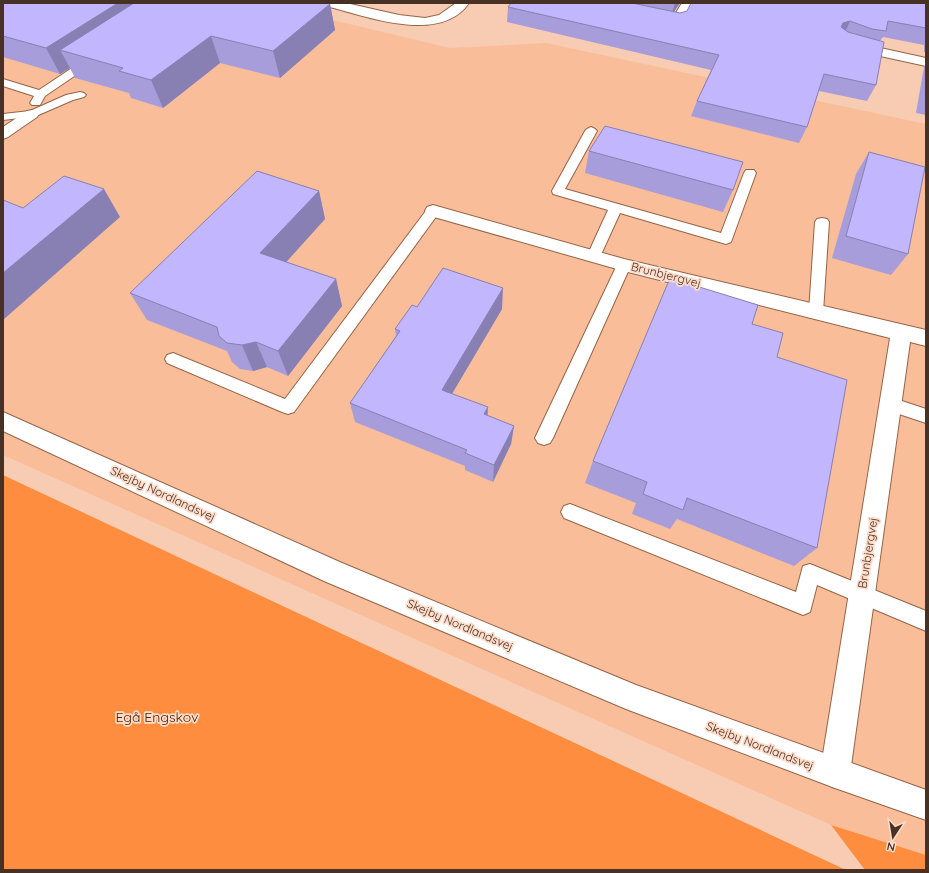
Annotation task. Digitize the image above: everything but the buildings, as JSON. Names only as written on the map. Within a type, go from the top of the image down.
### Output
[{"type":"street","points":[[330,3],[412,22],[434,22],[451,14],[463,3]]},
{"type":"street","points":[[645,17],[676,23],[688,3]]},
{"type":"street","points":[[842,42],[861,49],[926,62]]},
{"type":"street","points":[[3,134],[32,114]]},
{"type":"street","name":"Brunbjergvej","points":[[433,210],[624,265],[926,338]]},
{"type":"street","name":"Brunbjergvej","points":[[834,774],[901,333]]},
{"type":"street","name":"Skejby Nordlandsvej","points":[[3,421],[333,572],[636,699],[834,774],[926,805]]},
{"type":"lane","points":[[32,114],[40,94],[98,55]]},
{"type":"lane","points":[[3,82],[40,94]]},
{"type":"lane","points":[[3,116],[32,114],[70,97],[80,95]]},
{"type":"lane","points":[[591,131],[558,191],[726,239],[750,173]]},
{"type":"lane","points":[[594,256],[616,208]]},
{"type":"lane","points":[[173,360],[288,407],[433,210]]},
{"type":"lane","points":[[816,312],[822,222]]},
{"type":"lane","points":[[544,438],[624,265]]},
{"type":"lane","points":[[890,404],[926,416]]},
{"type":"lane","points":[[570,512],[803,605],[810,573],[926,621]]},
{"type":"shaded area","points":[[3,3],[261,3],[450,48],[546,43],[926,124],[926,855],[831,825],[3,455]]},
{"type":"green space","name":"Egå Engskov","points":[[3,475],[846,870],[3,870]]},
{"type":"green space","points":[[831,825],[926,855],[926,870],[865,870]]}]
